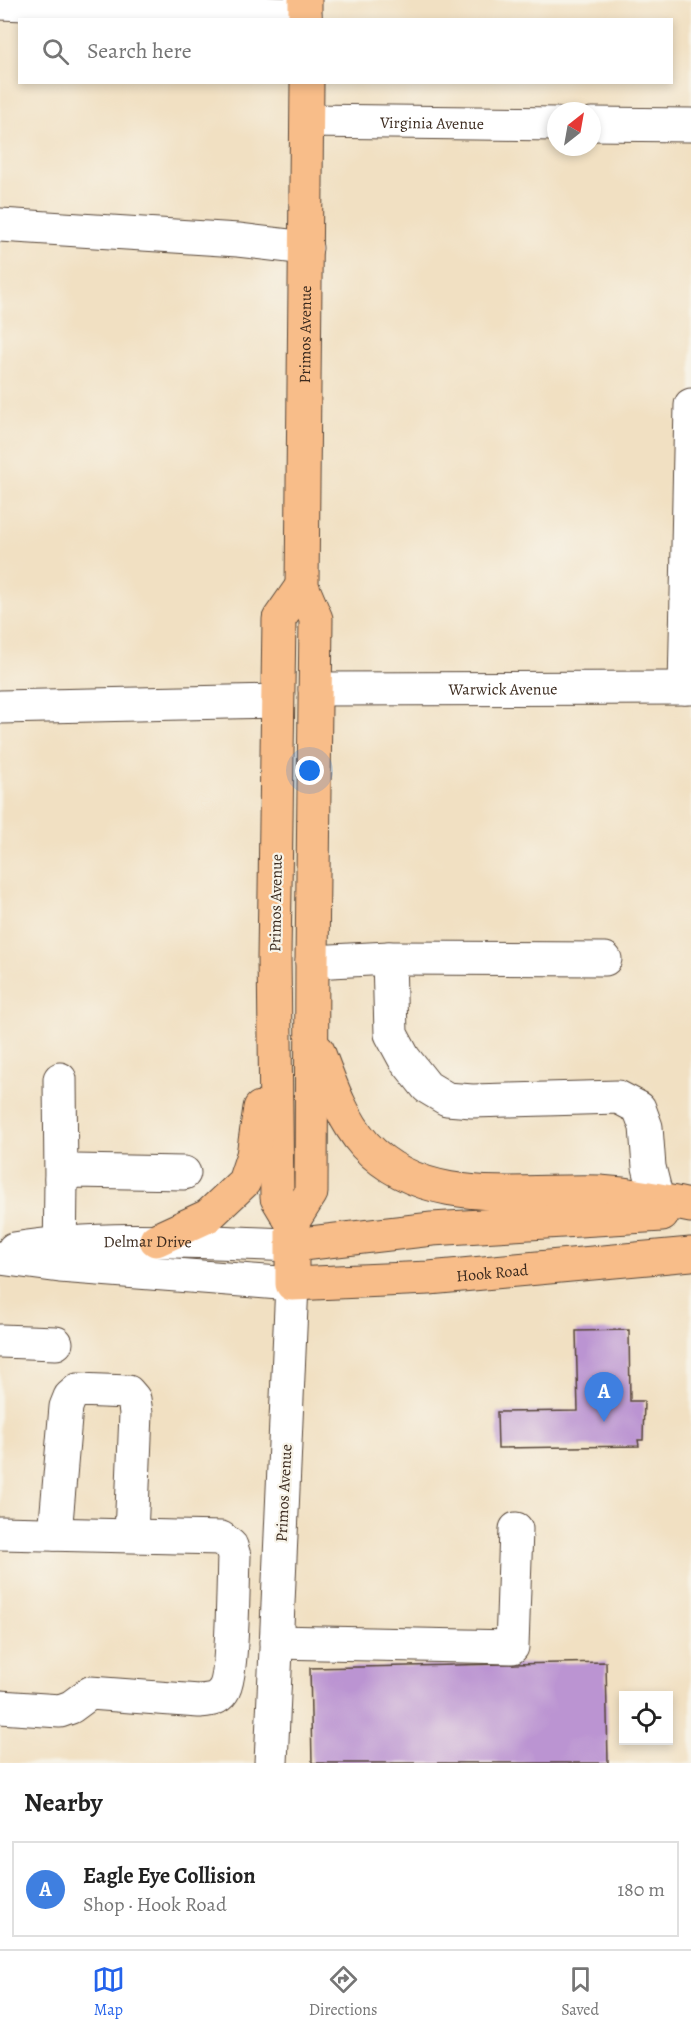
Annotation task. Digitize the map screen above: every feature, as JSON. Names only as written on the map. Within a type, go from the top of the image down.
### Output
[{"type":"main road","name":"Primos Avenue","points":[[292,1284],[293,1234],[311,1193],[316,619],[302,586],[307,84]]},
{"type":"main road","name":"Primos Avenue","points":[[293,1234],[277,1198],[275,1035],[277,701],[279,619],[302,586]]},
{"type":"main road","points":[[311,1034],[345,1116],[364,1144],[382,1160],[424,1183],[473,1192],[602,1192],[691,1206]]},
{"type":"main road","points":[[156,1240],[208,1216],[244,1182],[253,1155],[275,1035]]},
{"type":"main road","points":[[293,1234],[432,1229],[691,1213]]},
{"type":"main road","name":"Hook Road","points":[[292,1284],[429,1278],[691,1254]]},
{"type":"street","points":[[0,3],[305,11]]},
{"type":"street","name":"Virginia Avenue","points":[[308,121],[547,124]]},
{"type":"street","points":[[601,124],[691,125]]},
{"type":"street","points":[[0,225],[238,240],[306,248]]},
{"type":"street","points":[[688,688],[691,405]]},
{"type":"street","name":"Warwick Avenue","points":[[315,689],[688,688]]},
{"type":"street","points":[[0,707],[277,701]]},
{"type":"street","points":[[389,958],[391,1034],[404,1058],[427,1087],[447,1100],[618,1097],[639,1108],[646,1127],[649,1167],[657,1199]]},
{"type":"street","points":[[312,962],[389,958],[604,959]]},
{"type":"street","points":[[60,1079],[60,1254]]},
{"type":"street","points":[[61,1179],[74,1171],[184,1173]]},
{"type":"street","name":"Delmar Drive","points":[[0,1258],[60,1254],[156,1240],[293,1234]]},
{"type":"street","name":"Delmar Drive","points":[[0,1251],[60,1254],[292,1284]]},
{"type":"street","name":"Primos Avenue","points":[[271,1763],[292,1284]]},
{"type":"street","points":[[0,1341],[56,1343]]},
{"type":"street","points":[[55,1533],[66,1407],[70,1397],[78,1390],[128,1392],[134,1399],[136,1413],[131,1535]]},
{"type":"street","points":[[276,1642],[512,1647],[516,1529]]},
{"type":"street","points":[[0,1533],[221,1538],[231,1546],[234,1556],[229,1668],[225,1689],[216,1699],[199,1701],[90,1693],[60,1711],[0,1707]]},
{"type":"building","points":[[629,1330],[630,1401],[644,1401],[643,1440],[638,1440],[639,1446],[498,1448],[497,1412],[578,1411],[576,1331]]},
{"type":"building","points":[[606,1662],[608,1763],[312,1763],[310,1668]]},
{"type":"place","name":"Eagle Eye Collision","points":[[604,1422]]}]
